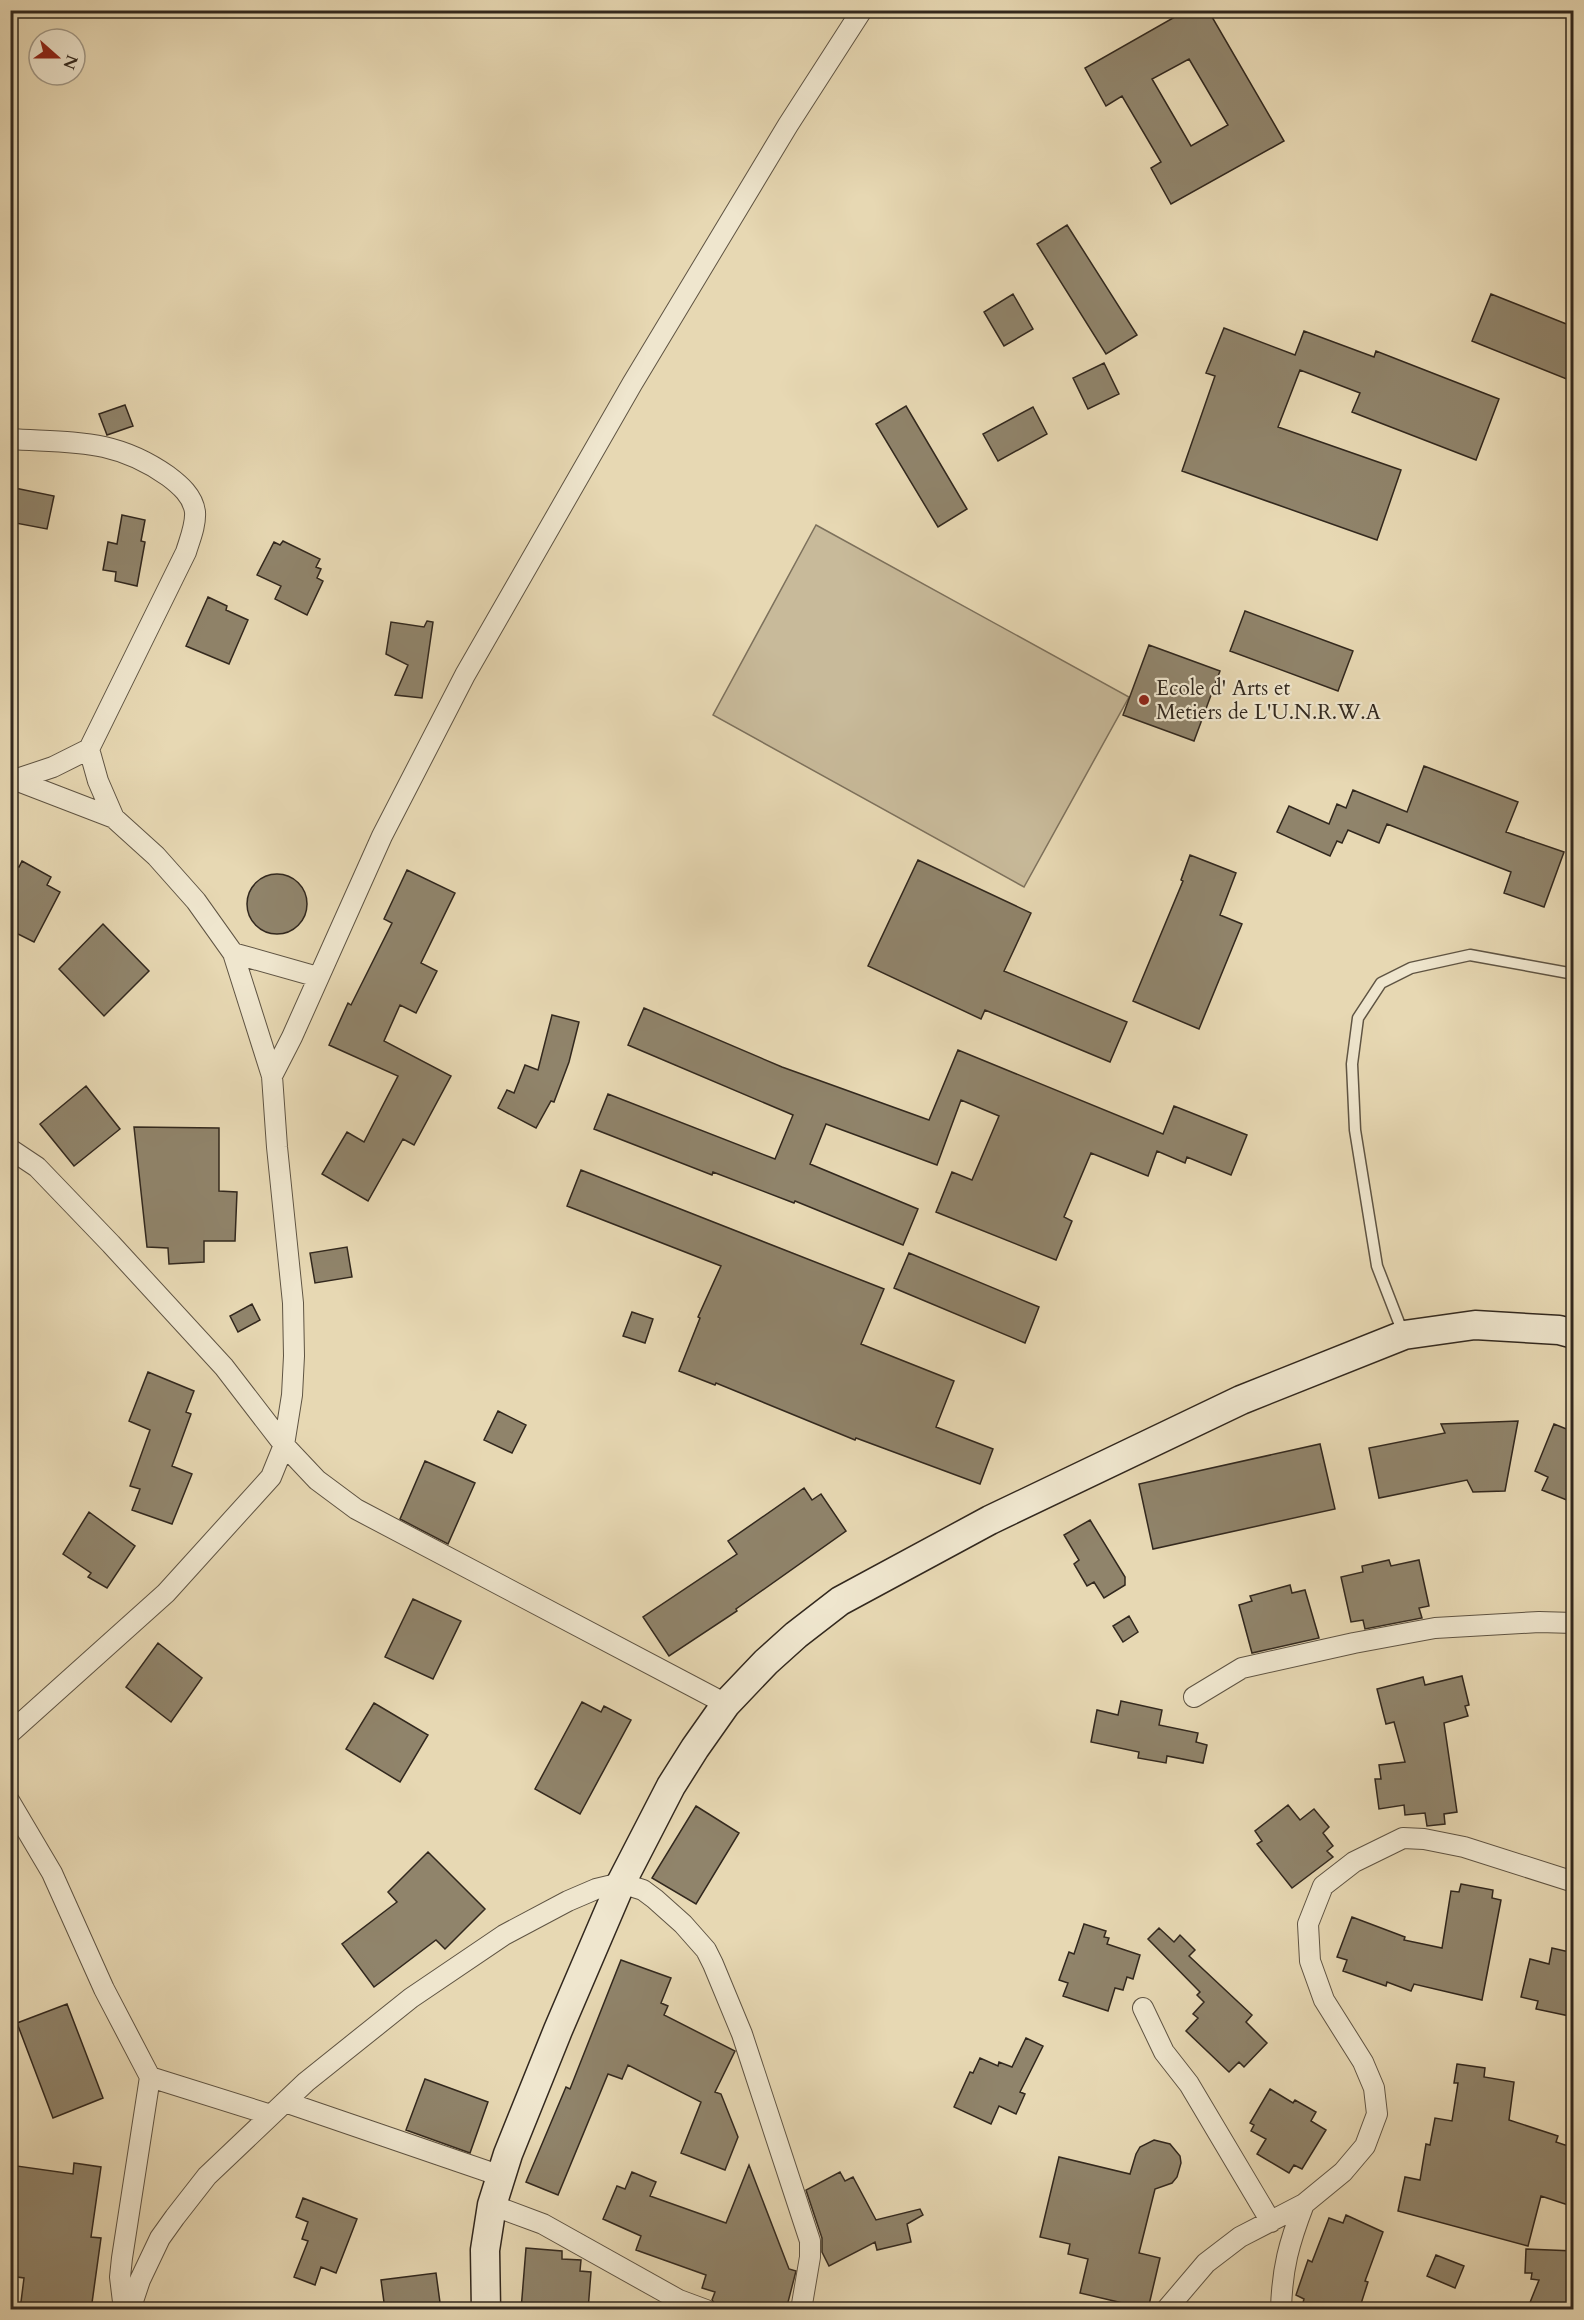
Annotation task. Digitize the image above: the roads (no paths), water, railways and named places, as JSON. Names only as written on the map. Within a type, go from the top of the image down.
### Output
[{"type":"main road","points":[[486,2310],[485,2250],[492,2205],[501,2176],[558,2030],[621,1883],[671,1786],[695,1748],[726,1704],[766,1662],[840,1601],[980,1525],[1241,1400],[1404,1335],[1475,1325],[1559,1330],[1574,1334]]},
{"type":"street","points":[[272,1076],[292,1037],[382,836],[465,675],[632,384],[788,125],[862,10]]},
{"type":"street","points":[[10,439],[93,443],[125,452],[147,461],[175,481],[188,494],[195,510],[194,526],[186,552],[89,749],[53,767],[14,779]]},
{"type":"street","points":[[89,749],[101,791],[114,818]]},
{"type":"street","points":[[10,1733],[166,1593],[271,1477],[284,1445],[292,1395],[293,1303],[272,1076],[233,953],[196,901],[156,856],[114,818],[14,779]]},
{"type":"street","points":[[233,953],[318,976]]},
{"type":"street","points":[[10,1149],[38,1167],[160,1296],[224,1366],[284,1445],[317,1480],[356,1509],[726,1704]]},
{"type":"street","points":[[1194,1697],[1242,1668],[1354,1643],[1435,1628],[1539,1622],[1574,1623]]},
{"type":"street","points":[[10,1802],[51,1873],[104,1989],[150,2077],[122,2258],[120,2277],[124,2310]]},
{"type":"street","points":[[1166,2310],[1206,2263],[1240,2237],[1304,2204],[1343,2172],[1365,2146],[1377,2114],[1374,2088],[1363,2062],[1324,2000],[1310,1961],[1308,1924],[1323,1886],[1354,1862],[1403,1838],[1424,1839],[1464,1848],[1519,1863],[1574,1882]]},
{"type":"street","points":[[130,2310],[160,2238],[175,2217],[207,2176],[278,2108],[411,1998],[504,1935],[568,1901],[596,1889],[621,1883],[643,1890],[656,1899],[706,1950],[713,1964],[741,2034],[810,2241],[810,2257],[801,2310]]},
{"type":"street","points":[[1143,2008],[1164,2052],[1189,2084],[1271,2222]]},
{"type":"street","points":[[150,2077],[278,2108],[501,2176]]},
{"type":"street","points":[[1281,2310],[1283,2266],[1304,2204]]},
{"type":"street","points":[[492,2205],[543,2224],[679,2300],[706,2310]]},
{"type":"lane","points":[[1404,1335],[1377,1266],[1355,1130],[1352,1064],[1358,1018],[1381,983],[1411,968],[1470,955],[1574,974]]},
{"type":"place","name":"Ecole d' Arts et Metiers de L'U.N.R.W.A","points":[[1144,700]]}]
